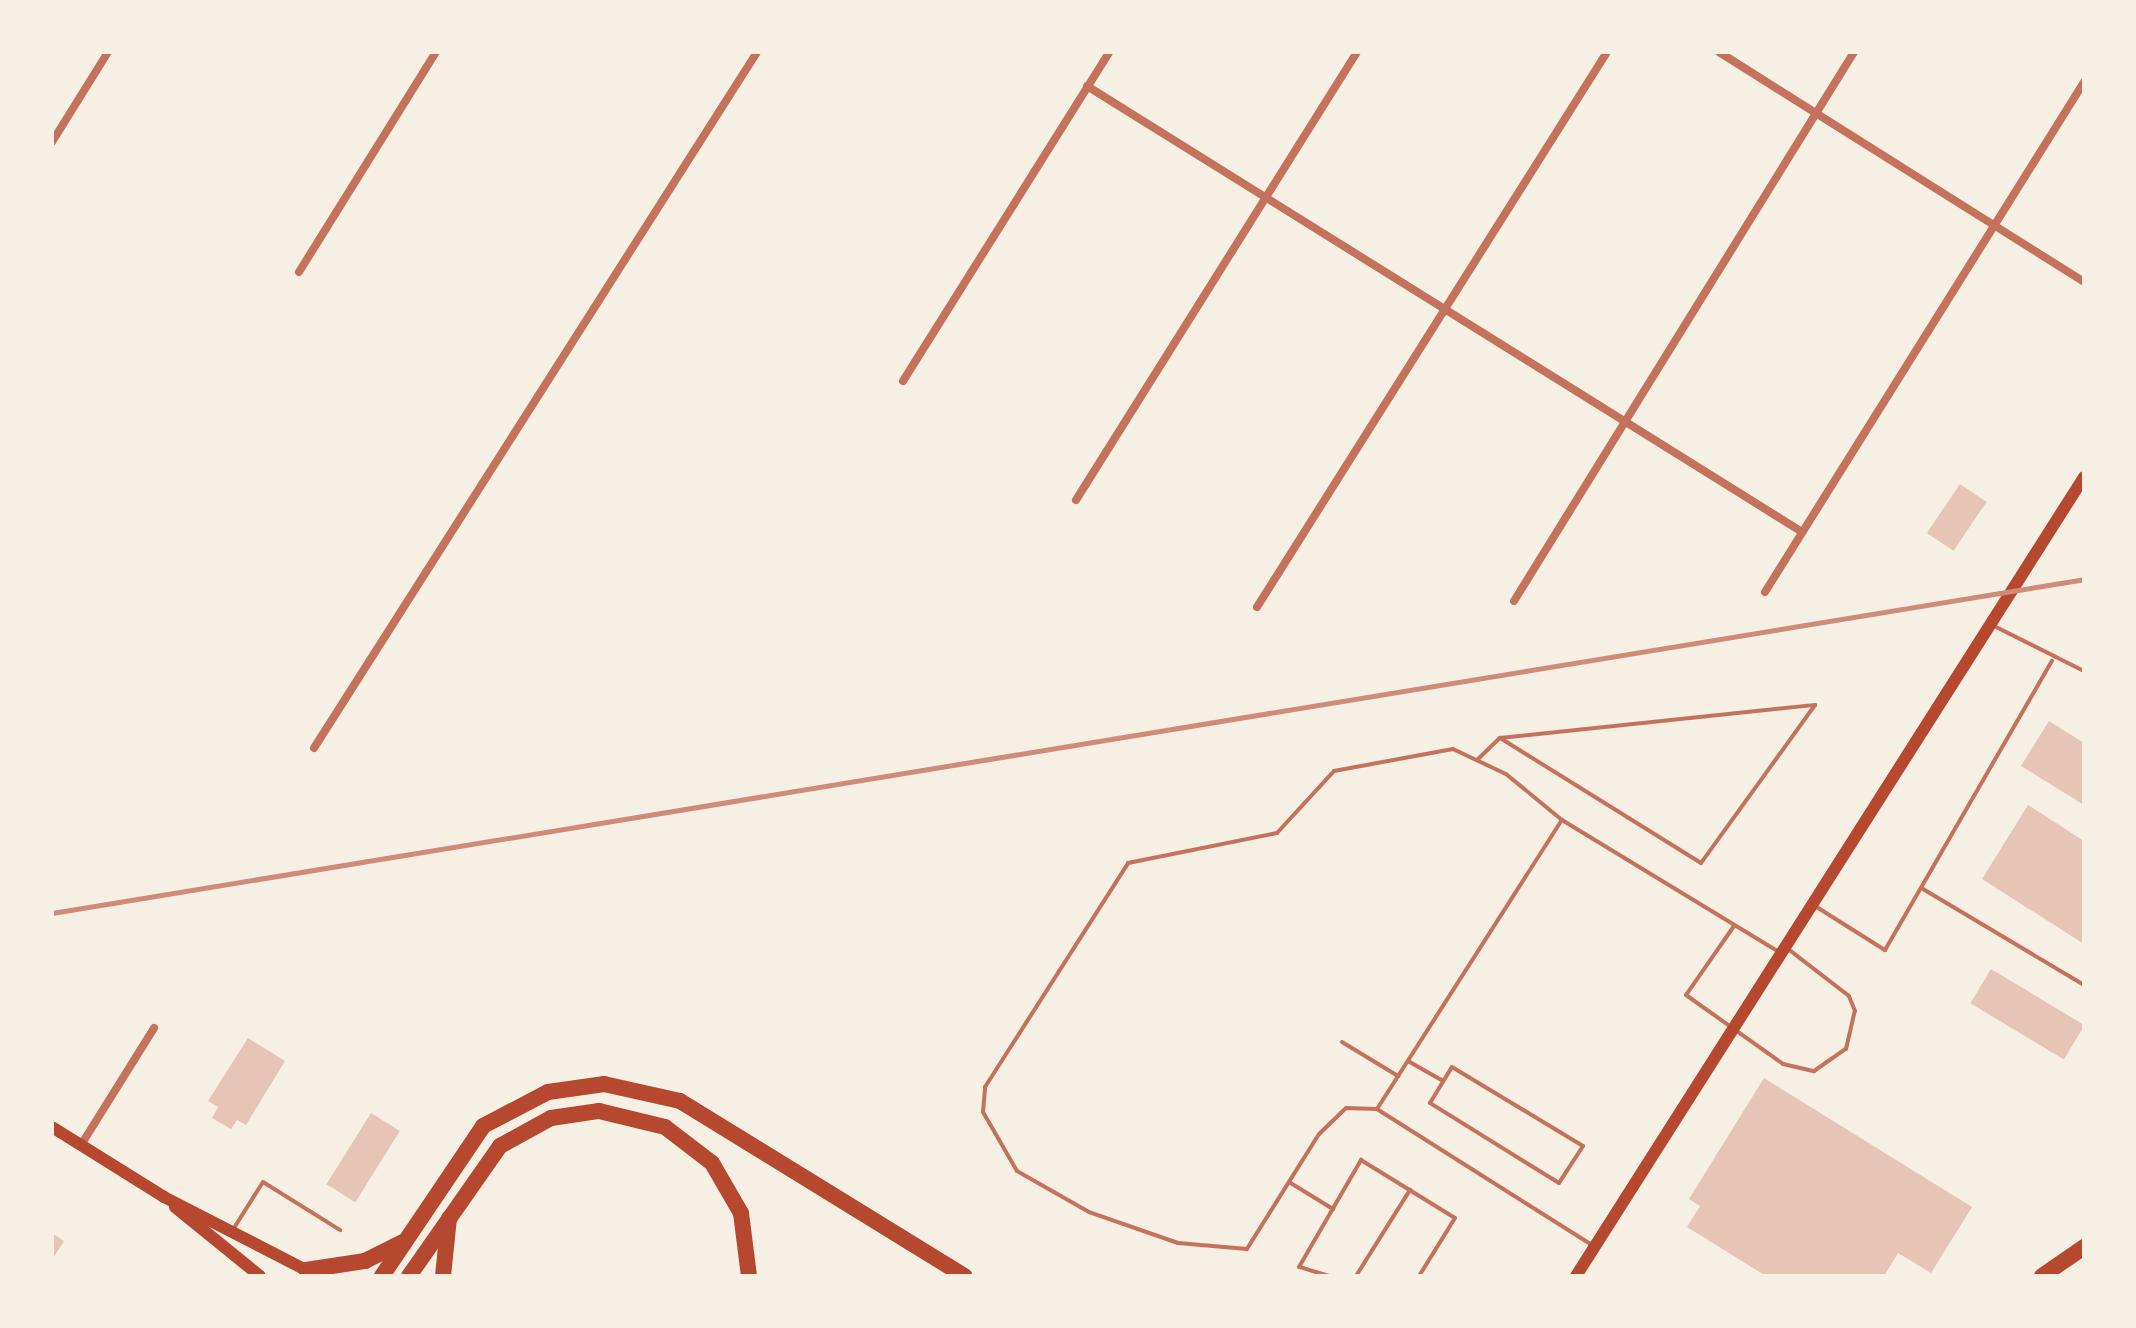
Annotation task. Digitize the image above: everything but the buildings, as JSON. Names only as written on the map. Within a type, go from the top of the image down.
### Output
[{"type":"highway","points":[[382,1276],[483,1126],[548,1092],[604,1084],[680,1101],[965,1276]]},
{"type":"highway","points":[[409,1276],[487,1158],[533,1124],[584,1111],[633,1115],[679,1135],[721,1174],[741,1213],[749,1276]]},
{"type":"highway","points":[[443,1276],[450,1213]]},
{"type":"highway","points":[[312,1273],[365,1261],[405,1241]]},
{"type":"highway","points":[[2042,1276],[2084,1247]]},
{"type":"main road","points":[[1576,1276],[2084,477]]},
{"type":"main road","points":[[52,1127],[164,1197],[260,1276]]},
{"type":"main road","points":[[164,1197],[234,1228],[312,1273]]},
{"type":"street","points":[[52,142],[108,52]]},
{"type":"street","points":[[299,272],[436,52]]},
{"type":"street","points":[[314,748],[757,52]]},
{"type":"street","points":[[903,381],[1109,52]]},
{"type":"street","points":[[1076,500],[1357,52]]},
{"type":"street","points":[[1257,607],[1607,52]]},
{"type":"street","points":[[1719,52],[2084,282]]},
{"type":"street","points":[[1514,601],[1854,52]]},
{"type":"street","points":[[1765,592],[2084,82]]},
{"type":"street","points":[[1087,86],[1267,194],[1802,532]]},
{"type":"street","points":[[81,1145],[154,1028]]},
{"type":"lane","points":[[1991,625],[2052,661],[2084,671]]},
{"type":"lane","points":[[1813,904],[1885,950],[2052,661]]},
{"type":"lane","points":[[1477,760],[1500,738],[1815,705],[1701,863],[1500,738]]},
{"type":"lane","points":[[1595,1246],[1377,1109],[1346,1108],[1319,1134],[1247,1249],[1178,1243],[1089,1212],[1017,1171],[983,1112],[985,1087],[1128,863],[1277,833],[1334,771],[1453,749],[1477,760],[1562,820],[1734,926],[1783,950],[1849,996],[1855,1031],[1846,1049],[1814,1071],[1783,1064],[1731,1031],[1686,995],[1734,926]]},
{"type":"lane","points":[[1377,1109],[1562,820]]},
{"type":"lane","points":[[1923,889],[2084,985]]},
{"type":"lane","points":[[1342,1042],[1398,1076]]},
{"type":"lane","points":[[1408,1061],[1443,1081]]},
{"type":"lane","points":[[1452,1067],[1583,1146],[1559,1183],[1430,1103],[1443,1081],[1452,1067]]},
{"type":"lane","points":[[1329,1276],[1299,1267],[1361,1160],[1455,1218],[1419,1276]]},
{"type":"lane","points":[[234,1228],[263,1182],[340,1230]]},
{"type":"lane","points":[[1289,1182],[1333,1209]]},
{"type":"lane","points":[[1356,1276],[1410,1190]]},
{"type":"railway","points":[[52,913],[2084,579]]}]
